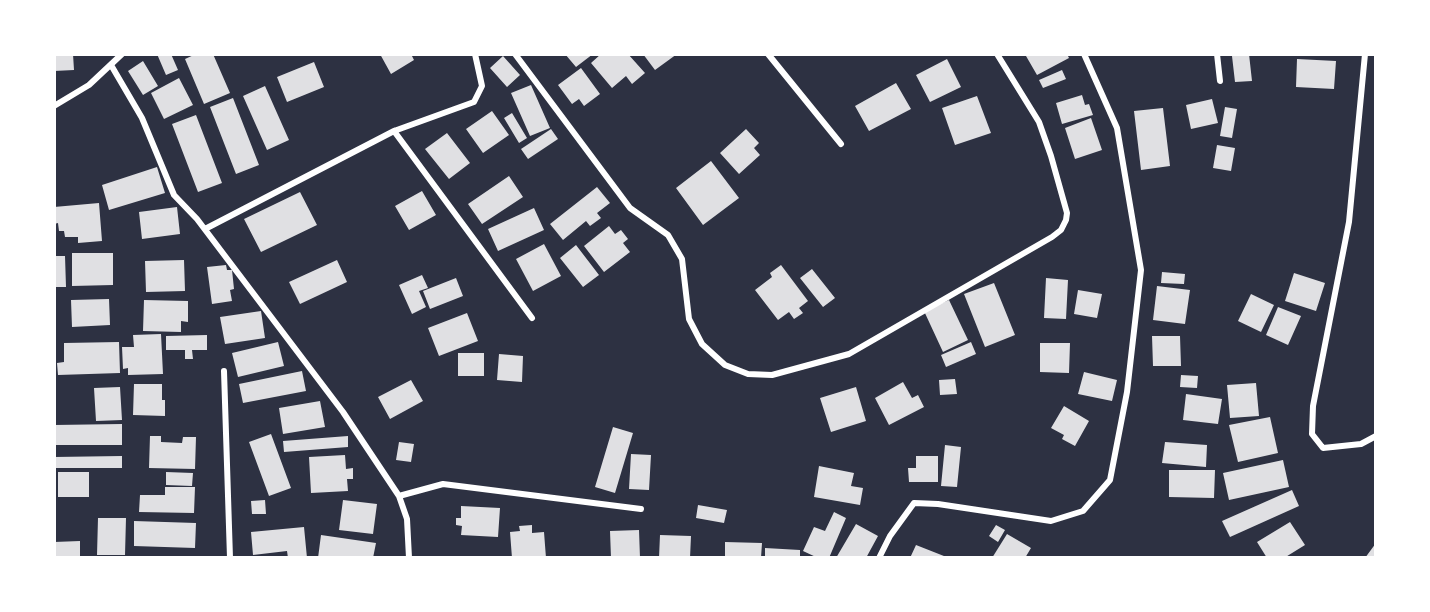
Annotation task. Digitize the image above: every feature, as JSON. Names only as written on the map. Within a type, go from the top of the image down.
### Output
[{"type":"street","points":[[54,106],[90,85],[122,54]]},
{"type":"street","points":[[206,229],[394,131],[474,102],[482,86],[475,54]]},
{"type":"street","points":[[515,54],[630,208],[668,235],[682,259],[689,319],[702,344],[725,365],[748,374],[772,375],[849,354],[1061,230],[1067,213],[1039,122],[997,54]]},
{"type":"street","points":[[768,54],[841,144]]},
{"type":"street","points":[[879,558],[890,536],[914,503],[938,504],[1051,521],[1083,511],[1110,480],[1127,392],[1141,270],[1117,128],[1084,54]]},
{"type":"street","points":[[1217,54],[1220,81]]},
{"type":"street","points":[[1365,54],[1349,222],[1313,406],[1312,434],[1323,448],[1361,444],[1376,436]]},
{"type":"street","points":[[111,65],[142,118],[174,195],[206,229],[343,412],[399,496],[407,519],[409,558]]},
{"type":"street","points":[[394,131],[532,318]]},
{"type":"street","points":[[224,371],[230,558]]},
{"type":"street","points":[[399,496],[443,484],[641,509]]},
{"type":"building","points":[[54,54],[73,54],[74,70],[54,71]]},
{"type":"building","points":[[157,54],[171,54],[178,70],[166,75]]},
{"type":"building","points":[[196,54],[213,54],[230,93],[204,104],[185,59]]},
{"type":"building","points":[[380,54],[411,54],[414,60],[391,74]]},
{"type":"building","points":[[565,54],[593,54],[576,67]]},
{"type":"building","points":[[601,54],[628,54],[645,73],[632,84],[626,76],[612,88],[591,63]]},
{"type":"building","points":[[643,54],[677,54],[655,70]]},
{"type":"building","points":[[1067,54],[1069,58],[1037,75],[1026,56]]},
{"type":"building","points":[[1249,54],[1252,81],[1235,82],[1232,56]]},
{"type":"building","points":[[503,56],[520,75],[507,87],[490,68]]},
{"type":"building","points":[[947,59],[961,87],[930,102],[916,75]]},
{"type":"building","points":[[1297,59],[1336,61],[1334,89],[1296,87]]},
{"type":"building","points":[[143,61],[158,86],[143,95],[128,71]]},
{"type":"building","points":[[314,62],[324,87],[287,102],[277,77]]},
{"type":"building","points":[[581,68],[600,94],[584,106],[579,99],[572,104],[558,85]]},
{"type":"building","points":[[1062,70],[1066,79],[1043,88],[1039,80]]},
{"type":"building","points":[[179,78],[193,105],[164,119],[151,93]]},
{"type":"building","points":[[896,83],[911,109],[869,131],[855,106]]},
{"type":"building","points":[[531,85],[550,128],[530,136],[511,93]]},
{"type":"building","points":[[265,86],[289,140],[267,150],[243,96]]},
{"type":"building","points":[[1082,95],[1085,105],[1089,104],[1093,115],[1062,124],[1056,103]]},
{"type":"building","points":[[977,96],[991,133],[955,145],[942,108]]},
{"type":"building","points":[[233,98],[259,165],[236,174],[210,107]]},
{"type":"building","points":[[1212,99],[1218,123],[1191,129],[1186,105]]},
{"type":"building","points":[[1225,107],[1237,109],[1232,138],[1220,136]]},
{"type":"building","points":[[1163,108],[1170,166],[1141,170],[1134,111]]},
{"type":"building","points":[[492,111],[509,135],[483,153],[466,129]]},
{"type":"building","points":[[512,113],[527,138],[519,143],[504,118]]},
{"type":"building","points":[[196,115],[222,183],[198,192],[172,124]]},
{"type":"building","points":[[1091,118],[1102,150],[1075,159],[1065,128]]},
{"type":"building","points":[[551,129],[558,139],[528,159],[521,149]]},
{"type":"building","points":[[746,129],[759,143],[754,148],[760,155],[739,174],[720,153]]},
{"type":"building","points":[[447,133],[470,163],[449,179],[425,149]]},
{"type":"building","points":[[1217,145],[1235,148],[1231,171],[1213,168]]},
{"type":"building","points":[[711,161],[739,198],[703,225],[676,188]]},
{"type":"building","points":[[157,167],[165,193],[109,210],[102,185]]},
{"type":"building","points":[[509,176],[523,197],[482,224],[468,204]]},
{"type":"building","points":[[597,187],[610,203],[597,213],[601,218],[590,226],[586,221],[563,240],[550,224]]},
{"type":"building","points":[[422,191],[436,215],[409,230],[395,206]]},
{"type":"building","points":[[300,192],[317,225],[261,252],[244,219]]},
{"type":"building","points":[[99,203],[102,241],[78,243],[78,237],[65,237],[64,231],[59,231],[58,223],[54,224],[54,207]]},
{"type":"building","points":[[177,207],[180,234],[142,239],[139,212]]},
{"type":"building","points":[[534,208],[544,230],[498,251],[488,229]]},
{"type":"building","points":[[609,226],[615,234],[621,230],[628,239],[623,243],[630,252],[604,272],[584,246]]},
{"type":"building","points":[[544,244],[561,276],[533,291],[516,259]]},
{"type":"building","points":[[576,245],[599,275],[583,287],[560,258]]},
{"type":"building","points":[[72,253],[113,253],[113,285],[72,286]]},
{"type":"building","points":[[54,256],[65,256],[66,287],[54,287]]},
{"type":"building","points":[[184,260],[185,291],[146,292],[145,261]]},
{"type":"building","points":[[337,260],[347,282],[300,304],[289,282]]},
{"type":"building","points":[[226,265],[227,270],[232,270],[234,289],[230,290],[232,301],[212,304],[207,267]]},
{"type":"building","points":[[781,265],[808,301],[799,308],[803,313],[794,319],[789,312],[778,320],[755,290],[772,277],[770,273]]},
{"type":"building","points":[[812,269],[835,298],[823,307],[800,278]]},
{"type":"building","points":[[1162,272],[1185,274],[1184,284],[1161,283]]},
{"type":"building","points":[[1294,273],[1325,283],[1316,311],[1285,301]]},
{"type":"building","points":[[422,275],[428,288],[419,291],[426,307],[412,314],[399,285]]},
{"type":"building","points":[[456,278],[463,296],[430,309],[423,291]]},
{"type":"building","points":[[1046,278],[1068,280],[1066,319],[1044,318]]},
{"type":"building","points":[[994,283],[1015,335],[985,347],[964,294]]},
{"type":"building","points":[[1157,286],[1190,290],[1185,324],[1153,320]]},
{"type":"building","points":[[1078,290],[1102,294],[1097,318],[1074,314]]},
{"type":"building","points":[[1251,294],[1274,305],[1261,332],[1238,321]]},
{"type":"building","points":[[109,299],[110,325],[72,327],[71,300]]},
{"type":"building","points":[[144,300],[188,301],[188,322],[181,321],[181,332],[143,331]]},
{"type":"building","points":[[949,300],[968,340],[943,352],[924,311]]},
{"type":"building","points":[[1278,307],[1301,316],[1288,345],[1266,335]]},
{"type":"building","points":[[261,311],[265,338],[225,344],[220,317]]},
{"type":"building","points":[[467,313],[478,341],[439,356],[428,328]]},
{"type":"building","points":[[161,334],[163,374],[128,375],[128,368],[123,369],[122,347],[134,347],[133,335]]},
{"type":"building","points":[[207,335],[207,350],[192,350],[193,359],[185,359],[185,350],[166,350],[166,336]]},
{"type":"building","points":[[1152,336],[1180,336],[1181,366],[1153,366]]},
{"type":"building","points":[[119,342],[120,373],[58,375],[57,363],[64,362],[64,343]]},
{"type":"building","points":[[278,342],[284,366],[238,377],[232,353]]},
{"type":"building","points":[[971,342],[976,354],[946,367],[941,355]]},
{"type":"building","points":[[1040,343],[1070,343],[1069,373],[1040,372]]},
{"type":"building","points":[[458,353],[484,353],[484,376],[458,376]]},
{"type":"building","points":[[499,354],[523,356],[522,382],[497,380]]},
{"type":"building","points":[[302,371],[306,391],[243,403],[239,384]]},
{"type":"building","points":[[1084,372],[1117,380],[1112,401],[1078,394]]},
{"type":"building","points":[[1181,375],[1198,376],[1197,388],[1180,387]]},
{"type":"building","points":[[955,379],[957,394],[940,395],[939,380]]},
{"type":"building","points":[[411,380],[423,401],[390,419],[378,397]]},
{"type":"building","points":[[903,382],[912,398],[918,395],[924,407],[889,425],[875,398]]},
{"type":"building","points":[[1256,383],[1259,416],[1230,418],[1227,385]]},
{"type":"building","points":[[134,384],[162,384],[165,416],[133,415]]},
{"type":"building","points":[[120,387],[122,420],[96,421],[94,388]]},
{"type":"building","points":[[856,387],[866,421],[831,432],[820,398]]},
{"type":"building","points":[[1186,394],[1222,399],[1218,424],[1183,420]]},
{"type":"building","points":[[320,401],[325,427],[283,434],[279,408]]},
{"type":"building","points":[[1064,406],[1089,421],[1075,446],[1062,439],[1064,435],[1051,428]]},
{"type":"building","points":[[1270,417],[1278,453],[1238,462],[1229,425]]},
{"type":"building","points":[[122,424],[122,445],[54,445],[54,425]]},
{"type":"building","points":[[613,427],[633,433],[615,493],[595,487]]},
{"type":"building","points":[[271,434],[291,488],[269,496],[249,442]]},
{"type":"building","points":[[150,436],[161,436],[161,442],[182,443],[183,437],[196,437],[195,469],[149,468]]},
{"type":"building","points":[[348,436],[348,447],[284,452],[283,441]]},
{"type":"building","points":[[399,442],[414,444],[411,462],[396,460]]},
{"type":"building","points":[[1165,442],[1207,445],[1206,467],[1162,463]]},
{"type":"building","points":[[945,445],[961,447],[957,487],[941,486]]},
{"type":"building","points":[[631,454],[651,455],[649,490],[629,489]]},
{"type":"building","points":[[345,455],[346,469],[353,468],[353,479],[347,479],[348,491],[311,493],[309,457]]},
{"type":"building","points":[[122,456],[122,468],[54,468],[54,457]]},
{"type":"building","points":[[916,456],[938,456],[938,482],[909,482],[908,468],[916,468]]},
{"type":"building","points":[[1283,460],[1289,487],[1229,500],[1223,473]]},
{"type":"building","points":[[819,466],[854,473],[851,486],[863,488],[860,505],[814,497]]},
{"type":"building","points":[[1169,470],[1215,470],[1214,498],[1169,497]]},
{"type":"building","points":[[58,472],[89,472],[89,497],[58,497]]},
{"type":"building","points":[[166,472],[193,473],[192,486],[166,485]]},
{"type":"building","points":[[165,487],[195,487],[194,513],[139,512],[140,495],[165,495]]},
{"type":"building","points":[[1292,490],[1299,506],[1230,537],[1222,521]]},
{"type":"building","points":[[265,500],[266,514],[252,514],[251,501]]},
{"type":"building","points":[[343,500],[377,504],[373,534],[339,530]]},
{"type":"building","points":[[698,505],[727,510],[724,523],[696,518]]},
{"type":"building","points":[[461,506],[500,508],[498,537],[461,535],[462,526],[456,525],[456,518],[461,518]]},
{"type":"building","points":[[834,512],[846,518],[829,558],[818,558],[803,551],[814,527],[825,531]]},
{"type":"building","points":[[98,518],[126,518],[125,555],[97,555]]},
{"type":"building","points":[[134,521],[196,523],[195,548],[134,546]]},
{"type":"building","points":[[1290,522],[1305,545],[1284,558],[1267,558],[1257,542]]},
{"type":"building","points":[[856,524],[878,536],[866,558],[836,558]]},
{"type":"building","points":[[532,525],[532,533],[544,532],[546,558],[512,558],[510,532],[520,531],[519,526]]},
{"type":"building","points":[[996,525],[1005,530],[998,542],[989,536]]},
{"type":"building","points":[[304,527],[307,558],[288,558],[287,551],[253,555],[251,532]]},
{"type":"building","points":[[639,530],[640,558],[611,558],[610,531]]},
{"type":"building","points":[[1007,534],[1031,548],[1025,558],[992,558]]},
{"type":"building","points":[[321,535],[376,543],[373,558],[318,558]]},
{"type":"building","points":[[660,535],[691,536],[690,558],[659,558]]},
{"type":"building","points":[[80,541],[80,557],[54,558],[54,542]]},
{"type":"building","points":[[725,542],[762,543],[761,558],[725,558]]},
{"type":"building","points":[[1376,543],[1376,558],[1365,558]]},
{"type":"building","points":[[916,545],[949,558],[910,558]]},
{"type":"building","points":[[765,548],[800,550],[800,558],[765,558]]}]
